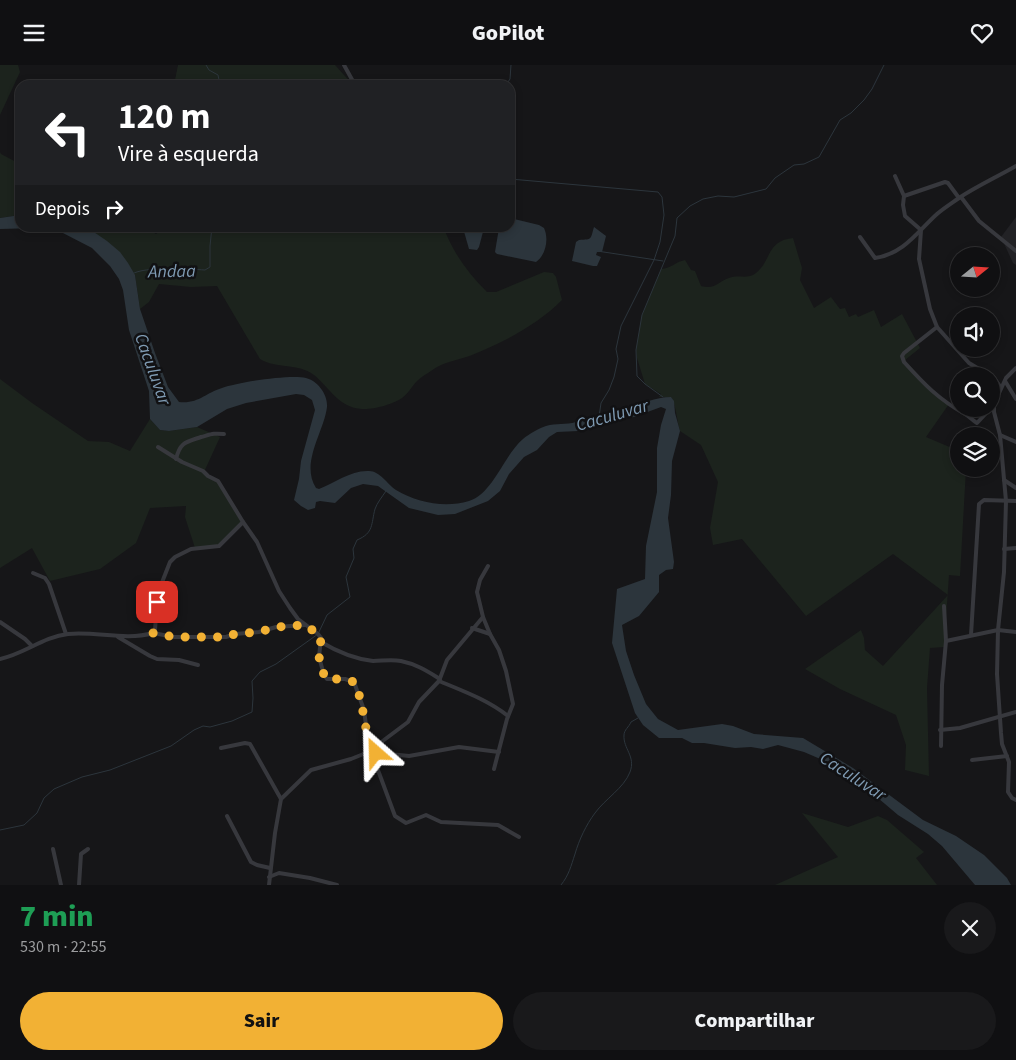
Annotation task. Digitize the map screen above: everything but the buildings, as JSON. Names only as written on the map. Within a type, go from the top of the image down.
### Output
[{"type":"street","points":[[344,65],[352,80]]},
{"type":"street","points":[[860,237],[875,258],[905,246],[938,213],[960,197],[1016,166]]},
{"type":"street","points":[[894,176],[904,196],[903,205],[906,216],[921,230]]},
{"type":"street","points":[[904,196],[945,182],[948,183],[979,221],[1016,251]]},
{"type":"street","points":[[921,230],[919,259],[930,309],[937,327],[969,363],[976,367]]},
{"type":"street","points":[[937,327],[904,353],[902,357],[904,362],[929,389],[950,406]]},
{"type":"street","points":[[1001,388],[1005,380],[1016,368]]},
{"type":"street","points":[[1000,379],[1005,380],[1016,399]]},
{"type":"street","points":[[969,417],[977,423],[983,417]]},
{"type":"street","points":[[176,459],[178,450],[188,440],[208,434],[224,434]]},
{"type":"street","points":[[1016,442],[1000,435],[1006,501],[1002,604],[998,630],[998,674],[1002,744],[1009,762],[1008,792],[1016,800]]},
{"type":"street","points":[[158,447],[176,459],[203,471],[218,481],[257,541],[279,591],[294,614],[318,634],[321,642],[319,657],[324,675],[327,679],[350,680],[354,682],[364,710],[371,751],[395,817],[402,822],[410,823],[426,815],[441,823],[498,825],[519,837]]},
{"type":"street","points":[[1004,480],[1016,489]]},
{"type":"street","points":[[971,635],[979,504],[984,500],[1016,501]]},
{"type":"street","points":[[153,633],[156,630],[159,591],[170,562],[175,557],[191,549],[220,545],[243,522]]},
{"type":"street","points":[[1004,549],[1016,548]]},
{"type":"street","points":[[488,567],[477,587],[483,617],[490,634],[500,650],[513,704],[494,769]]},
{"type":"street","points":[[33,573],[45,578],[49,584],[66,635]]},
{"type":"street","points":[[941,746],[942,685],[946,641],[944,606]]},
{"type":"street","points":[[269,885],[281,799],[310,770],[351,759],[371,751],[408,722],[419,702],[439,680],[447,660],[483,617]]},
{"type":"street","points":[[0,622],[32,646]]},
{"type":"street","points":[[0,659],[13,656],[32,646],[66,635],[116,636],[153,633],[174,637],[226,637],[235,634],[259,632],[276,627],[305,625]]},
{"type":"street","points":[[472,629],[490,634]]},
{"type":"street","points":[[946,641],[998,630],[1016,632]]},
{"type":"street","points":[[116,636],[157,659],[179,660],[198,665]]},
{"type":"street","points":[[321,642],[333,649],[373,661],[398,660],[412,664],[439,680],[476,696],[508,717]]},
{"type":"street","points":[[940,730],[967,727],[1016,712]]},
{"type":"street","points":[[221,748],[245,743],[250,744],[281,799]]},
{"type":"street","points":[[371,751],[409,756],[459,747],[499,752]]},
{"type":"street","points":[[972,760],[1007,756]]},
{"type":"street","points":[[227,816],[251,862],[270,868]]},
{"type":"street","points":[[54,849],[61,885]]},
{"type":"street","points":[[79,885],[81,854],[88,849]]},
{"type":"street","points":[[269,877],[279,873],[333,885]]},
{"type":"shaded area","points":[[0,65],[18,65],[20,72],[0,115]]},
{"type":"shaded area","points":[[178,65],[335,65],[348,80],[175,80]]},
{"type":"shaded area","points":[[0,152],[15,161],[15,216],[0,218]]},
{"type":"shaded area","points":[[1016,217],[1016,265],[1013,263],[1001,237]]},
{"type":"shaded area","points":[[94,232],[153,232],[156,234],[158,232],[446,232],[462,262],[487,292],[496,292],[544,272],[553,273],[556,277],[562,300],[531,325],[508,338],[472,355],[436,368],[417,381],[402,398],[371,409],[354,408],[335,397],[320,380],[308,371],[273,364],[260,359],[217,286],[191,287],[159,284],[149,302],[140,309],[135,275]]},
{"type":"shaded area","points":[[793,238],[802,268],[800,280],[814,308],[831,297],[840,309],[845,308],[849,317],[856,314],[858,317],[874,310],[881,327],[902,314],[920,348],[905,360],[949,404],[926,437],[950,447],[950,477],[966,477],[960,576],[949,575],[948,595],[893,554],[806,616],[742,539],[713,545],[710,528],[718,482],[701,445],[680,431],[671,397],[659,397],[661,394],[645,384],[636,350],[642,315],[661,269],[685,260],[691,270],[695,271],[701,286],[710,287],[733,277],[753,275],[761,268],[773,247],[784,240]]},
{"type":"shaded area","points":[[0,379],[88,441],[109,442],[130,451],[150,419],[160,430],[169,431],[197,427],[220,437],[204,472],[216,479],[243,522],[219,546],[195,548],[185,517],[186,506],[150,508],[136,543],[100,569],[50,581],[32,548],[0,568]]},
{"type":"shaded area","points":[[948,595],[944,647],[930,648],[927,688],[929,776],[905,770],[906,745],[896,715],[840,689],[805,669],[861,630],[865,650],[883,666]]},
{"type":"shaded area","points":[[802,813],[848,827],[878,816],[887,820],[924,852],[916,858],[937,885],[775,885],[838,857]]},
{"type":"water","points":[[15,216],[15,229],[0,229],[0,218]]},
{"type":"water","points":[[515,219],[539,225],[546,232],[546,247],[536,262],[495,252],[498,232],[515,232]]},
{"type":"water","points":[[594,227],[606,236],[602,252],[597,252],[596,255],[601,257],[597,266],[572,261],[576,242],[590,238]]},
{"type":"water","name":"Caculuvar","points":[[61,232],[94,232],[120,252],[128,263],[135,275],[140,309],[155,353],[168,387],[179,402],[197,400],[216,390],[264,379],[299,377],[306,378],[318,385],[324,393],[327,402],[325,417],[314,447],[311,468],[312,478],[316,488],[319,489],[349,475],[369,471],[380,475],[396,490],[422,501],[451,504],[469,501],[485,491],[516,446],[525,437],[537,430],[550,425],[582,420],[654,399],[671,397],[674,401],[680,431],[672,461],[668,518],[674,562],[673,569],[666,570],[659,575],[659,592],[639,616],[622,625],[626,651],[646,704],[658,719],[678,730],[722,724],[754,734],[803,738],[853,768],[923,820],[956,836],[984,855],[1007,878],[1011,885],[975,885],[942,846],[928,834],[898,815],[865,787],[856,784],[844,772],[825,761],[804,752],[778,745],[763,749],[751,747],[735,748],[692,743],[682,738],[659,738],[643,725],[635,713],[612,643],[617,589],[645,579],[646,546],[657,492],[657,448],[666,409],[661,407],[634,417],[611,421],[578,431],[557,432],[549,437],[537,450],[524,457],[509,474],[500,491],[488,501],[455,514],[438,515],[409,508],[378,486],[363,484],[351,488],[335,503],[316,502],[315,508],[308,510],[294,500],[301,461],[315,410],[312,400],[304,395],[296,394],[246,403],[227,409],[197,427],[169,431],[160,430],[150,419],[149,391],[129,330],[123,290],[119,279],[110,266],[92,248]]},
{"type":"water","points":[[464,232],[483,232],[477,250],[469,249]]},
{"type":"waterway","name":"Andaa","points":[[206,65],[209,70],[218,75],[219,80]]},
{"type":"waterway","points":[[509,80],[511,65]]},
{"type":"waterway","name":"Caculuvar","points":[[663,397],[637,376],[636,350],[642,315],[675,236],[677,218],[690,206],[703,199],[718,196],[734,197],[766,189],[775,178],[794,165],[804,164],[819,157],[840,120],[851,113],[864,100],[884,65]]},
{"type":"waterway","name":"Caculuvar","points":[[515,179],[658,192],[662,197],[664,215],[660,242],[654,260],[621,326],[616,349],[618,359],[614,377],[601,403],[599,417]]},
{"type":"waterway","name":"Andaa","points":[[132,274],[138,271],[157,269],[205,270],[210,267],[211,232]]},
{"type":"waterway","points":[[597,251],[663,261]]},
{"type":"waterway","points":[[0,830],[24,825],[37,813],[44,798],[54,789],[82,777],[110,770],[171,746],[203,726],[210,727],[232,721],[252,712],[252,681],[260,672],[276,664],[318,634],[327,615],[350,597],[346,577],[354,558],[353,549],[357,540],[369,531],[378,502],[386,491]]},
{"type":"waterway","points":[[561,885],[568,874],[583,833],[589,823],[599,808],[619,788],[630,772],[631,761],[625,744],[624,733],[631,722],[638,718]]},
{"type":"route","points":[[157,602],[156,630],[153,633],[174,637],[212,636],[217,638],[259,632],[276,627],[305,625],[321,638],[319,657],[327,679],[345,679],[354,682],[364,710],[367,733],[372,747],[370,751],[372,754],[376,753]]}]
